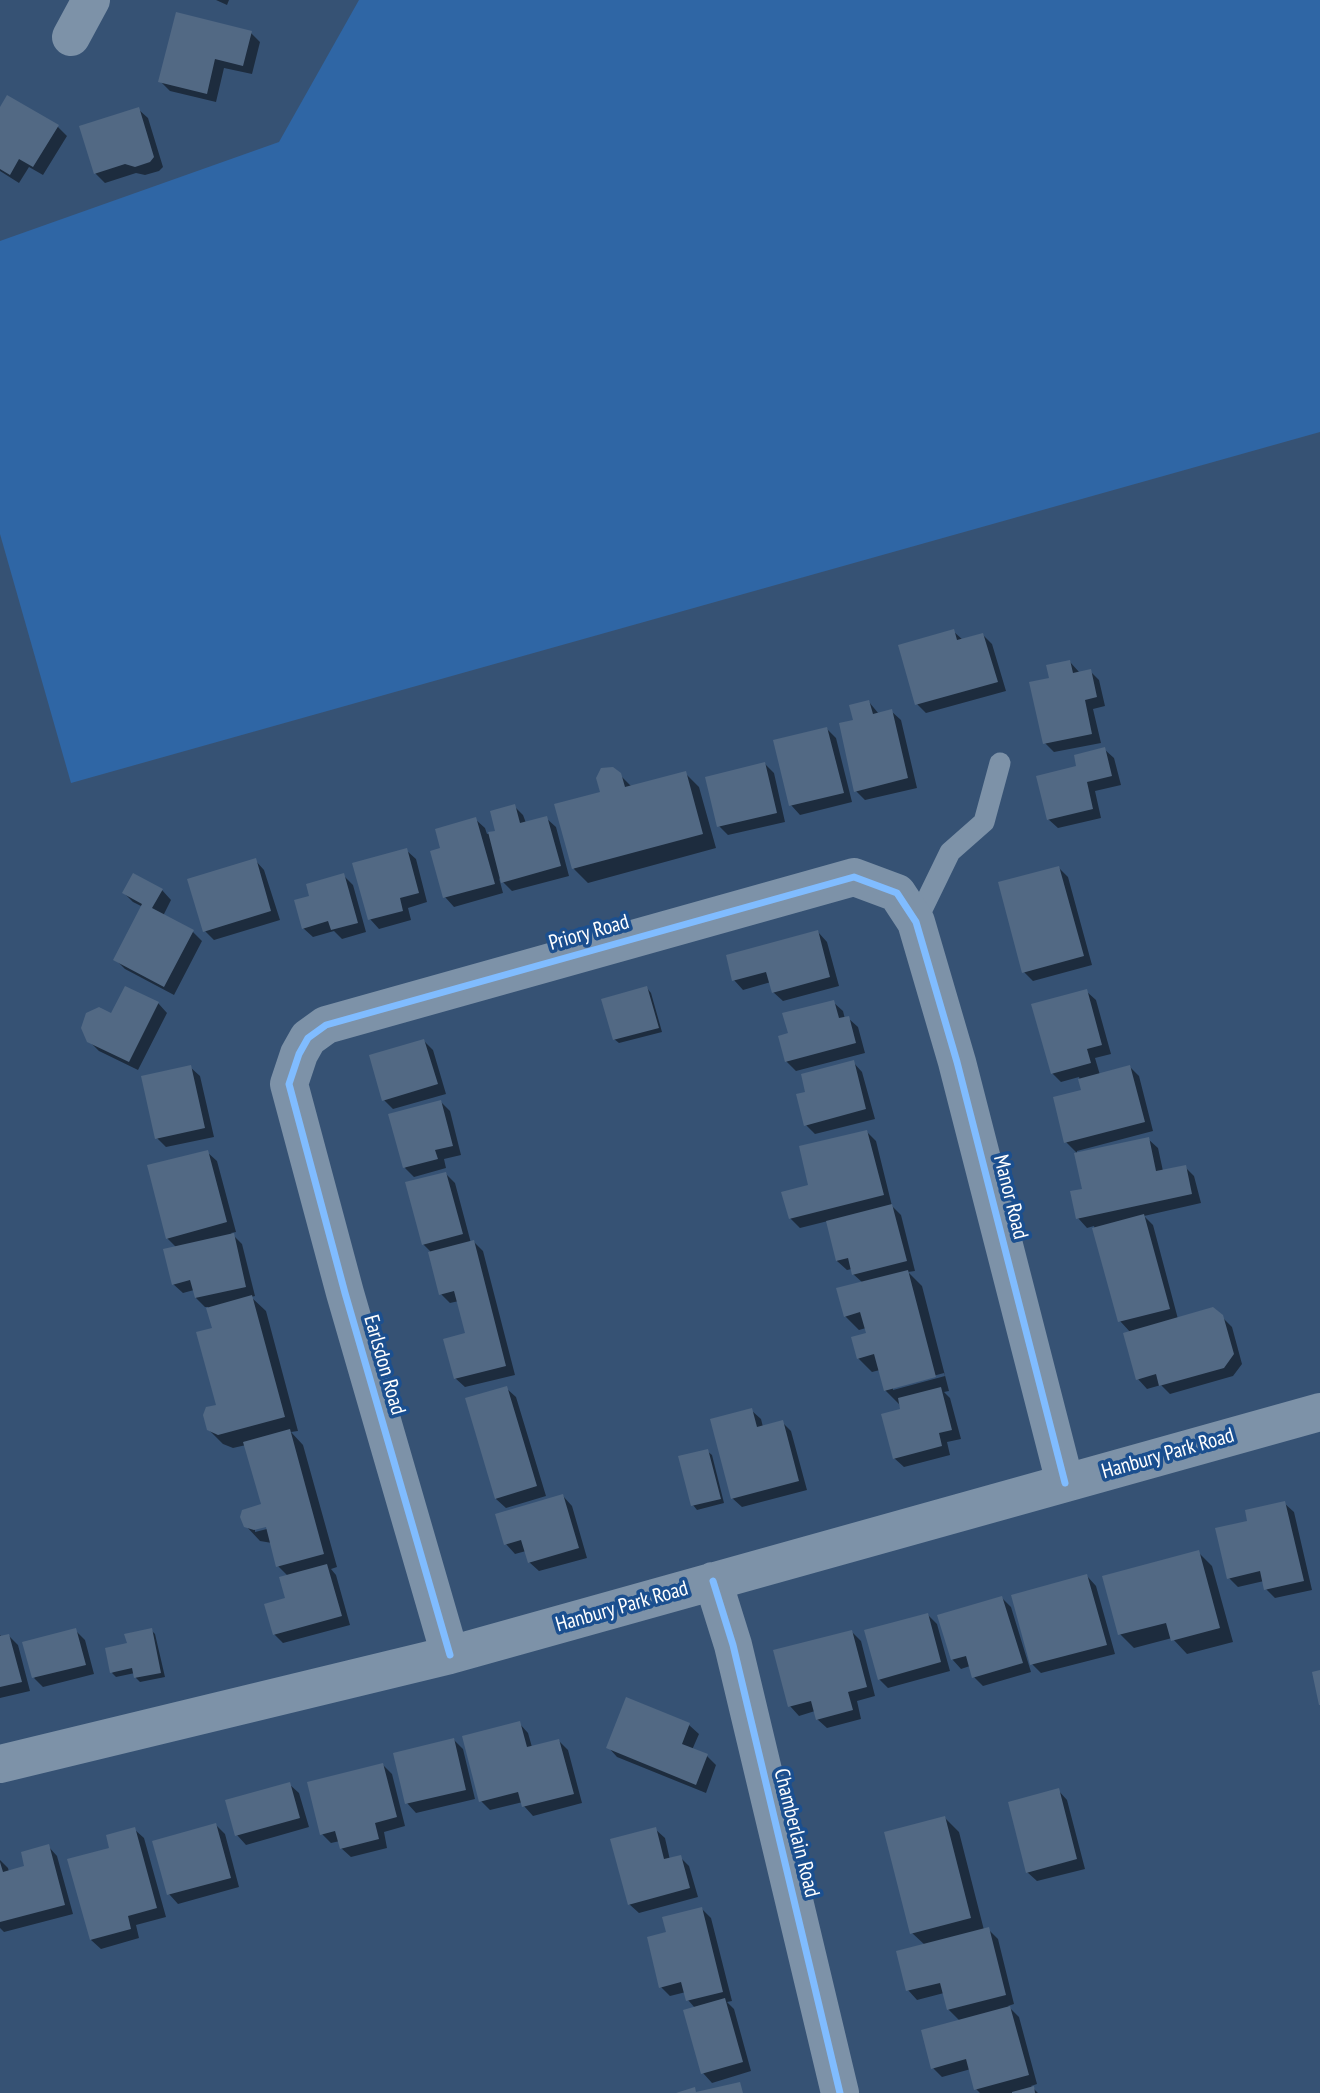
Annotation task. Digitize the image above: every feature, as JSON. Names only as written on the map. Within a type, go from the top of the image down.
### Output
[{"type":"street","points":[[71,37],[91,0]]},
{"type":"street","name":"Priory Road","points":[[289,1084],[299,1054],[308,1038],[326,1025],[854,877],[897,893],[916,922]]},
{"type":"street","name":"Manor Road","points":[[916,922],[957,1062],[1065,1483]]},
{"type":"street","name":"Earlsdon Road","points":[[289,1084],[345,1293],[450,1655]]},
{"type":"street","name":"Hanbury Park Road","points":[[0,1764],[450,1655],[1320,1412]]},
{"type":"street","name":"Chamberlain Road","points":[[713,1581],[733,1645],[840,2093]]},
{"type":"lane","points":[[916,922],[950,852],[984,822],[1000,763]]},
{"type":"shaded area","points":[[359,0],[1320,0],[1320,432],[71,783],[0,534],[0,241],[279,142]]},
{"type":"building","points":[[176,12],[252,31],[243,66],[215,59],[207,94],[158,82]]},
{"type":"building","points":[[7,95],[59,125],[33,167],[19,159],[10,175],[0,169],[0,107]]},
{"type":"building","points":[[139,107],[154,157],[150,162],[135,167],[125,164],[94,174],[79,126]]},
{"type":"building","points":[[954,629],[957,640],[983,633],[998,682],[915,705],[898,645]]},
{"type":"building","points":[[1070,660],[1073,673],[1091,669],[1097,697],[1085,700],[1092,734],[1043,744],[1029,682],[1049,678],[1046,665]]},
{"type":"building","points":[[869,700],[873,714],[892,709],[908,778],[854,792],[839,723],[853,720],[849,705]]},
{"type":"building","points":[[827,727],[844,793],[789,806],[773,740]]},
{"type":"building","points":[[1105,747],[1112,776],[1087,782],[1093,809],[1047,820],[1036,776],[1076,766],[1074,755]]},
{"type":"building","points":[[765,762],[777,813],[717,827],[705,777]]},
{"type":"building","points":[[613,767],[621,773],[625,787],[686,771],[703,834],[572,869],[554,804],[600,792],[596,778],[601,768]]},
{"type":"building","points":[[515,804],[520,823],[547,816],[561,866],[501,883],[488,832],[495,831],[490,811]]},
{"type":"building","points":[[476,817],[495,884],[443,898],[430,851],[440,848],[435,829]]},
{"type":"building","points":[[407,848],[419,893],[400,898],[403,911],[368,920],[352,863]]},
{"type":"building","points":[[256,858],[271,911],[203,932],[187,879]]},
{"type":"building","points":[[1059,866],[1084,956],[1022,973],[998,882]]},
{"type":"building","points":[[133,873],[163,889],[152,908],[194,930],[164,987],[113,960],[142,904],[122,893]]},
{"type":"building","points":[[344,873],[358,923],[331,930],[328,921],[302,929],[294,900],[309,896],[306,884]]},
{"type":"building","points":[[818,930],[830,977],[772,993],[766,972],[732,981],[726,955]]},
{"type":"building","points":[[125,986],[159,1002],[129,1062],[87,1042],[81,1028],[86,1013],[99,1007],[111,1013]]},
{"type":"building","points":[[647,986],[659,1028],[613,1040],[601,999]]},
{"type":"building","points":[[1087,989],[1102,1045],[1087,1049],[1091,1063],[1051,1074],[1031,1004]]},
{"type":"building","points":[[834,1000],[839,1018],[849,1016],[856,1043],[785,1062],[778,1036],[788,1033],[782,1013]]},
{"type":"building","points":[[424,1039],[438,1084],[382,1101],[369,1055]]},
{"type":"building","points":[[854,1060],[866,1109],[804,1126],[796,1094],[805,1092],[801,1074]]},
{"type":"building","points":[[191,1065],[205,1128],[155,1139],[141,1076]]},
{"type":"building","points":[[1130,1065],[1145,1122],[1064,1143],[1053,1097],[1081,1090],[1078,1079]]},
{"type":"building","points":[[441,1100],[453,1146],[435,1150],[438,1159],[403,1168],[388,1114]]},
{"type":"building","points":[[867,1130],[884,1195],[789,1219],[781,1192],[808,1185],[799,1146]]},
{"type":"building","points":[[1149,1137],[1156,1171],[1186,1165],[1192,1194],[1076,1219],[1070,1191],[1082,1189],[1074,1153]]},
{"type":"building","points":[[208,1150],[227,1222],[166,1239],[147,1165]]},
{"type":"building","points":[[446,1172],[463,1234],[422,1245],[405,1182]]},
{"type":"building","points":[[892,1204],[907,1261],[852,1275],[848,1258],[836,1261],[826,1221]]},
{"type":"building","points":[[1144,1214],[1170,1309],[1118,1322],[1092,1228]]},
{"type":"building","points":[[234,1233],[246,1287],[195,1298],[190,1280],[172,1285],[163,1249]]},
{"type":"building","points":[[474,1240],[506,1366],[454,1379],[443,1339],[465,1333],[454,1291],[439,1295],[428,1252]]},
{"type":"building","points":[[908,1270],[936,1377],[884,1391],[874,1354],[857,1359],[851,1337],[866,1333],[860,1312],[844,1317],[836,1288]]},
{"type":"building","points":[[252,1295],[285,1417],[218,1435],[207,1430],[203,1415],[206,1407],[216,1405],[196,1332],[212,1328],[206,1308]]},
{"type":"building","points":[[1213,1307],[1223,1315],[1234,1354],[1224,1368],[1159,1386],[1156,1374],[1136,1380],[1123,1333]]},
{"type":"building","points":[[507,1386],[537,1486],[495,1499],[465,1398]]},
{"type":"building","points":[[941,1387],[952,1430],[939,1433],[942,1446],[893,1459],[881,1414],[900,1409],[898,1398]]},
{"type":"building","points":[[752,1408],[757,1427],[783,1420],[799,1481],[731,1499],[710,1419]]},
{"type":"building","points":[[290,1429],[324,1554],[276,1567],[266,1527],[254,1530],[244,1527],[240,1517],[242,1510],[261,1504],[243,1442]]},
{"type":"building","points":[[708,1449],[721,1499],[691,1506],[678,1456]]},
{"type":"building","points":[[563,1494],[579,1548],[528,1563],[521,1540],[504,1545],[495,1514]]},
{"type":"building","points":[[1285,1501],[1304,1581],[1264,1590],[1260,1571],[1227,1579],[1215,1528],[1247,1521],[1245,1510]]},
{"type":"building","points":[[1199,1550],[1220,1628],[1171,1641],[1166,1623],[1118,1635],[1102,1576]]},
{"type":"building","points":[[327,1564],[342,1616],[273,1635],[264,1604],[285,1598],[279,1577]]},
{"type":"building","points":[[1087,1574],[1107,1645],[1030,1665],[1011,1595]]},
{"type":"building","points":[[1002,1596],[1023,1663],[972,1678],[966,1656],[951,1660],[937,1615]]},
{"type":"building","points":[[928,1613],[941,1662],[878,1680],[864,1630]]},
{"type":"building","points":[[76,1628],[86,1665],[32,1678],[22,1642]]},
{"type":"building","points":[[152,1628],[161,1673],[134,1678],[132,1668],[110,1673],[105,1648],[127,1643],[124,1634]]},
{"type":"building","points":[[852,1630],[867,1687],[848,1692],[853,1710],[816,1720],[811,1701],[788,1707],[773,1650]]},
{"type":"building","points":[[9,1634],[22,1682],[0,1687],[0,1636]]},
{"type":"building","points":[[1320,1670],[1320,1705],[1319,1705],[1312,1672]]},
{"type":"building","points":[[626,1697],[690,1723],[682,1744],[708,1754],[696,1785],[606,1748]]},
{"type":"building","points":[[520,1721],[527,1747],[559,1739],[574,1794],[522,1807],[518,1792],[479,1802],[462,1736]]},
{"type":"building","points":[[454,1738],[466,1790],[405,1804],[393,1753]]},
{"type":"building","points":[[383,1763],[397,1817],[375,1823],[379,1839],[340,1849],[335,1831],[320,1835],[307,1782]]},
{"type":"building","points":[[290,1782],[300,1818],[235,1836],[225,1800]]},
{"type":"building","points":[[1059,1788],[1077,1859],[1026,1873],[1008,1802]]},
{"type":"building","points":[[945,1816],[971,1918],[910,1934],[884,1832]]},
{"type":"building","points":[[216,1823],[231,1878],[167,1895],[152,1841]]},
{"type":"building","points":[[135,1827],[157,1908],[128,1916],[131,1929],[90,1940],[67,1859],[109,1848],[106,1835]]},
{"type":"building","points":[[656,1827],[664,1859],[681,1855],[690,1888],[628,1905],[610,1839]]},
{"type":"building","points":[[49,1844],[65,1905],[0,1922],[0,1862],[3,1872],[24,1866],[21,1852]]},
{"type":"building","points":[[702,1907],[723,1992],[686,2001],[681,1982],[659,1988],[647,1937],[666,1932],[662,1917]]},
{"type":"building","points":[[989,1927],[1006,1995],[947,2010],[940,1983],[906,1991],[896,1951]]},
{"type":"building","points":[[725,1998],[743,2062],[701,2074],[683,2010]]},
{"type":"building","points":[[1010,2006],[1029,2075],[974,2090],[966,2059],[931,2069],[921,2030]]},
{"type":"building","points":[[740,2082],[743,2093],[676,2093],[695,2087],[696,2092]]},
{"type":"building","points":[[1034,2086],[1035,2093],[1012,2093],[1012,2092]]},
{"type":"cycle path","points":[[450,1655],[345,1293],[289,1084],[299,1054],[308,1038],[326,1025],[854,877],[897,893],[916,922],[957,1062],[1065,1483]]},
{"type":"cycle path","points":[[713,1581],[733,1645],[840,2093]]}]
